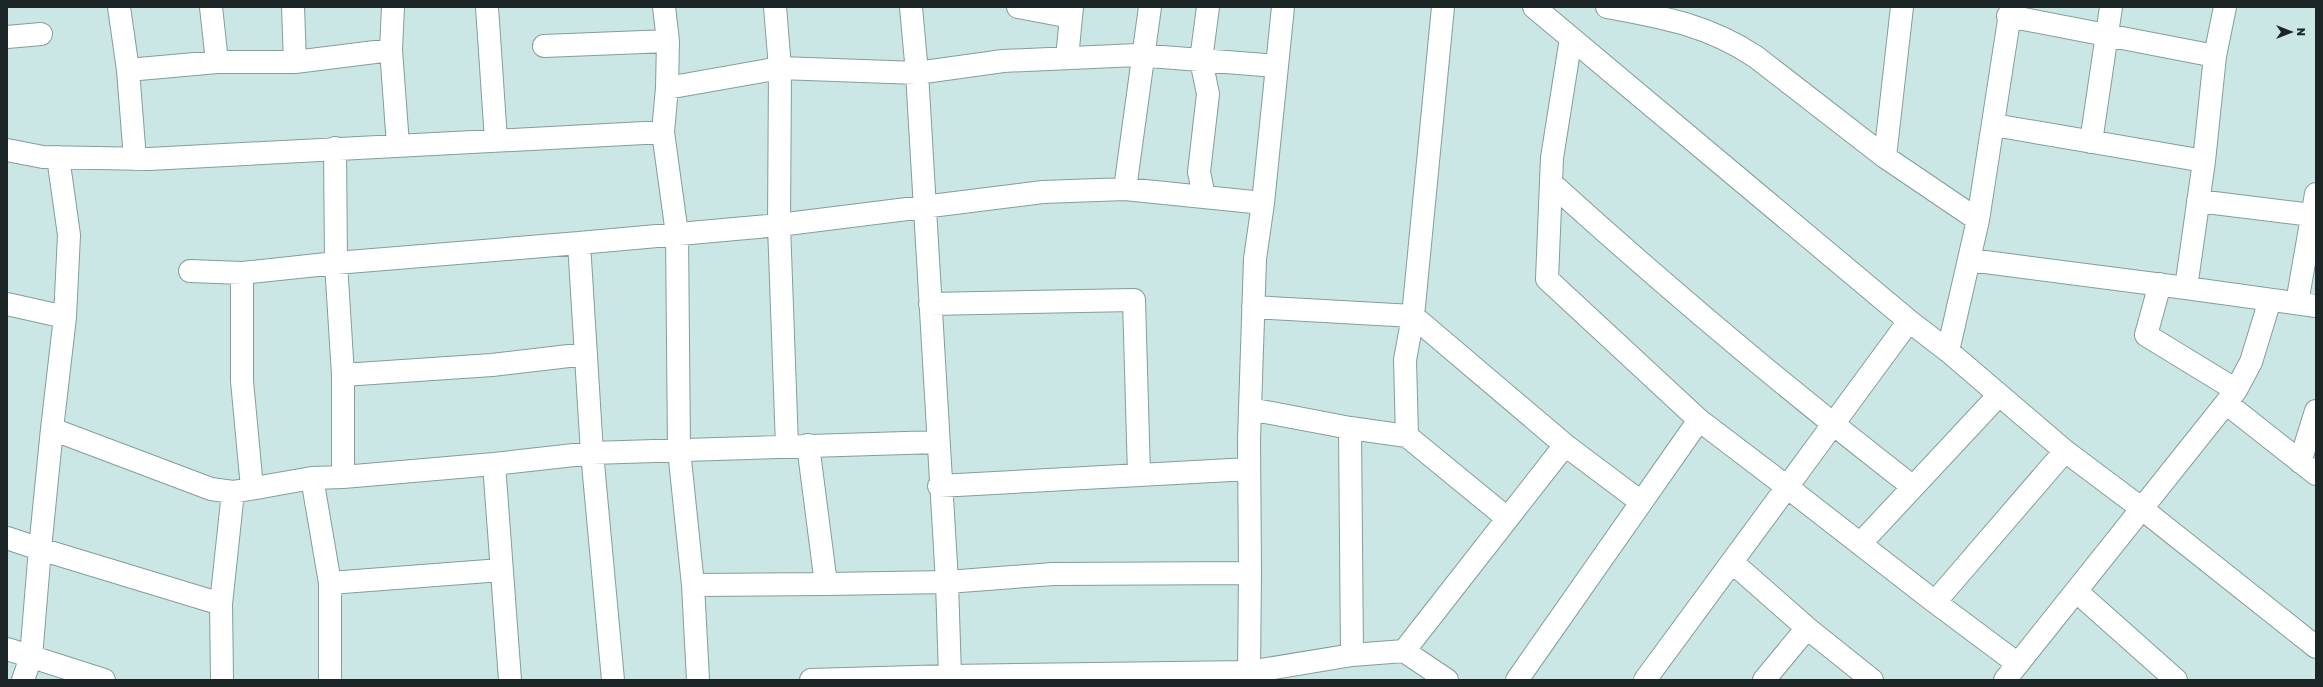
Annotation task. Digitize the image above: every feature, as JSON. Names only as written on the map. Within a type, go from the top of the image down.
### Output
[{"type":"street","points":[[119,7],[128,70],[135,159]]},
{"type":"street","points":[[211,7],[217,62]]},
{"type":"street","points":[[293,7],[295,62]]},
{"type":"street","points":[[393,7],[391,50],[398,145]]},
{"type":"street","points":[[487,7],[496,140]]},
{"type":"street","points":[[664,7],[668,42],[667,88],[663,132],[677,234],[679,450],[693,585],[698,680]]},
{"type":"street","points":[[775,7],[780,68],[779,225],[798,446],[826,584]]},
{"type":"street","points":[[911,7],[917,73],[939,486],[947,582],[950,678]]},
{"type":"street","points":[[1018,7],[1072,12],[1067,58]]},
{"type":"street","points":[[1125,189],[1145,56],[1150,7]]},
{"type":"street","points":[[1204,196],[1199,172],[1208,94],[1201,60],[1208,7]]},
{"type":"street","points":[[1249,676],[1249,469],[1254,259],[1263,203],[1283,7]]},
{"type":"street","points":[[1407,436],[1405,360],[1413,316],[1443,7]]},
{"type":"street","points":[[1534,7],[1909,321],[1948,351],[1998,396],[2065,451],[2141,508],[2316,647]]},
{"type":"street","points":[[1606,7],[1684,23],[1735,43],[1756,57],[1885,157],[1978,220]]},
{"type":"street","points":[[1885,157],[1902,7]]},
{"type":"street","points":[[2091,142],[2108,36],[2111,7]]},
{"type":"street","points":[[2186,288],[2204,161],[2215,56],[2225,7]]},
{"type":"street","points":[[1948,351],[1978,220],[1994,125],[2009,11],[2108,36],[2215,56]]},
{"type":"street","points":[[7,37],[41,34]]},
{"type":"street","points":[[1570,38],[1552,158],[1547,279],[1699,420],[1935,602],[2012,672],[2141,508],[2231,397],[2251,362],[2270,300]]},
{"type":"street","points":[[544,46],[668,42]]},
{"type":"street","points":[[128,70],[217,62],[295,62],[391,50]]},
{"type":"street","points":[[667,88],[780,68],[917,73],[1003,60],[1145,56],[1276,66]]},
{"type":"street","points":[[1994,125],[2204,161]]},
{"type":"street","points":[[7,150],[43,157],[135,159],[663,132]]},
{"type":"street","points":[[335,148],[336,263],[343,375],[343,477]]},
{"type":"street","points":[[23,680],[31,657],[52,429],[65,317],[69,235],[58,157]]},
{"type":"street","points":[[1551,183],[1630,255],[1770,375],[1913,487]]},
{"type":"street","points":[[190,271],[242,273],[336,263],[779,225],[1043,192],[1125,189],[1263,203]]},
{"type":"street","points":[[1970,260],[2160,284],[2306,305],[2314,205],[2198,201]]},
{"type":"street","points":[[579,243],[592,453],[613,680]]},
{"type":"street","points":[[222,680],[221,604],[230,490],[242,381],[242,273]]},
{"type":"street","points":[[2160,284],[2146,335],[2231,397],[2308,468]]},
{"type":"street","points":[[930,304],[1134,300],[1139,475]]},
{"type":"street","points":[[7,304],[65,317]]},
{"type":"street","points":[[1253,307],[1413,316],[1565,445],[1641,502]]},
{"type":"street","points":[[1645,680],[1909,321]]},
{"type":"street","points":[[343,375],[492,365],[586,354]]},
{"type":"street","points":[[1860,544],[1998,396]]},
{"type":"street","points":[[1250,409],[1350,428],[1407,436],[1507,518]]},
{"type":"street","points":[[2308,468],[2316,411]]},
{"type":"street","points":[[1517,680],[1699,420]]},
{"type":"street","points":[[1350,428],[1352,655]]},
{"type":"street","points":[[52,429],[230,490],[312,478],[343,477],[494,464],[592,453],[937,442]]},
{"type":"street","points":[[1404,651],[1565,445]]},
{"type":"street","points":[[1935,602],[2065,451]]},
{"type":"street","points":[[494,464],[510,680]]},
{"type":"street","points":[[939,486],[1249,469]]},
{"type":"street","points":[[312,478],[330,583],[330,680]]},
{"type":"street","points":[[7,538],[221,604]]},
{"type":"street","points":[[1732,562],[1807,628],[1872,680]]},
{"type":"street","points":[[330,583],[501,570]]},
{"type":"street","points":[[693,585],[947,582],[1054,574],[1250,573]]},
{"type":"street","points":[[2076,591],[2176,680]]},
{"type":"street","points":[[1764,680],[1807,628]]},
{"type":"street","points":[[7,649],[104,680]]},
{"type":"street","points":[[811,680],[1249,676],[1352,655],[1404,651],[1447,680]]}]
